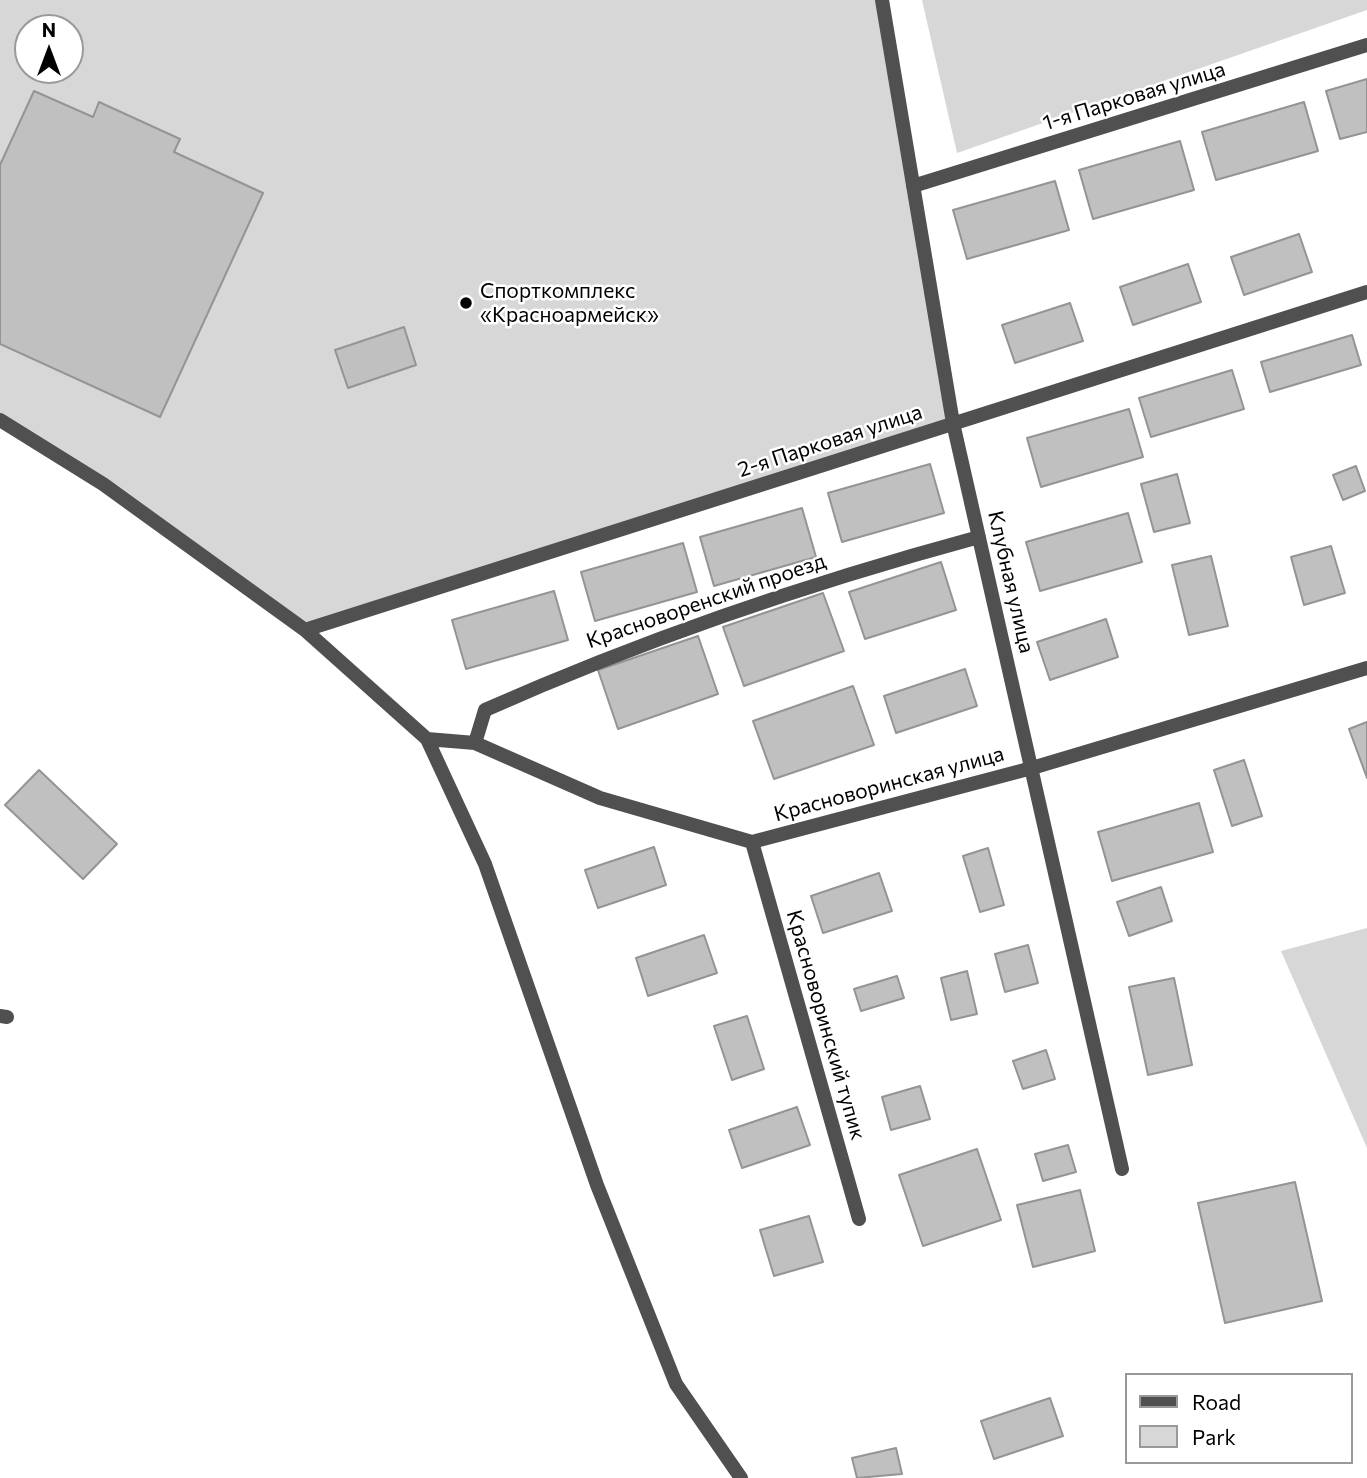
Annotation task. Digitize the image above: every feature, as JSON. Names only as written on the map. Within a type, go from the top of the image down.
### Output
[{"type":"street","name":"Клубная улица","points":[[882,0],[953,423],[1122,1169]]},
{"type":"street","name":"1-я Парковая улица","points":[[913,186],[1367,45]]},
{"type":"street","name":"2-я Парковая улица","points":[[305,630],[1367,292]]},
{"type":"street","points":[[0,420],[103,484],[305,630],[426,739],[485,864],[597,1185],[676,1384],[741,1478]]},
{"type":"street","name":"Красноворенский проезд","points":[[475,743],[485,710],[594,662],[732,611],[873,566],[979,537]]},
{"type":"street","name":"Красноворинская улица","points":[[426,739],[475,743],[600,798],[752,842],[1032,768],[1367,668]]},
{"type":"street","name":"Красноворинский тупик","points":[[752,842],[859,1219]]},
{"type":"green space","name":"Спорткомплекс «Красноармейск»","points":[[0,0],[882,0],[953,423],[305,630],[0,420]]},
{"type":"green space","points":[[922,0],[1367,0],[1367,10],[957,153]]},
{"type":"green space","points":[[1367,928],[1367,1148],[1281,951]]},
{"type":"building","points":[[1367,79],[1367,132],[1340,139],[1326,91]]},
{"type":"building","points":[[34,91],[93,117],[99,102],[180,139],[174,152],[263,193],[160,417],[0,344],[0,165]]},
{"type":"building","points":[[1304,102],[1318,151],[1216,180],[1202,132]]},
{"type":"building","points":[[1180,141],[1194,190],[1093,219],[1079,170]]},
{"type":"building","points":[[1055,181],[1069,230],[967,259],[953,210]]},
{"type":"building","points":[[1299,234],[1312,272],[1244,295],[1231,257]]},
{"type":"building","points":[[1188,264],[1201,302],[1133,325],[1120,287]]},
{"type":"building","points":[[1070,303],[1083,341],[1015,363],[1002,325]]},
{"type":"building","points":[[404,327],[416,365],[348,388],[335,350]]},
{"type":"building","points":[[1352,335],[1361,365],[1270,392],[1261,362]]},
{"type":"building","points":[[1232,370],[1244,409],[1151,437],[1139,398]]},
{"type":"building","points":[[1129,409],[1143,457],[1041,487],[1027,438]]},
{"type":"building","points":[[930,464],[944,513],[842,542],[828,493]]},
{"type":"building","points":[[1356,466],[1365,491],[1343,500],[1333,475]]},
{"type":"building","points":[[1177,474],[1190,523],[1154,532],[1141,484]]},
{"type":"building","points":[[802,508],[816,557],[714,586],[700,537]]},
{"type":"building","points":[[1128,513],[1142,562],[1040,591],[1026,542]]},
{"type":"building","points":[[683,543],[697,592],[595,621],[581,572]]},
{"type":"building","points":[[1331,546],[1345,593],[1304,605],[1291,557]]},
{"type":"building","points":[[1211,556],[1228,626],[1189,635],[1172,565]]},
{"type":"building","points":[[941,562],[956,610],[865,639],[849,592]]},
{"type":"building","points":[[554,591],[568,640],[466,669],[452,620]]},
{"type":"building","points":[[823,593],[844,651],[744,686],[723,627]]},
{"type":"building","points":[[1106,619],[1118,657],[1050,680],[1037,642]]},
{"type":"building","points":[[698,636],[718,694],[618,729],[598,670]]},
{"type":"building","points":[[965,669],[977,706],[896,733],[884,696]]},
{"type":"building","points":[[853,686],[874,745],[774,779],[753,721]]},
{"type":"building","points":[[1367,722],[1367,778],[1349,729]]},
{"type":"building","points":[[1244,760],[1262,816],[1232,826],[1214,770]]},
{"type":"building","points":[[39,770],[117,844],[83,879],[5,805]]},
{"type":"building","points":[[1199,803],[1213,852],[1112,881],[1098,832]]},
{"type":"building","points":[[654,847],[666,885],[598,908],[585,870]]},
{"type":"building","points":[[988,848],[1004,905],[980,912],[963,856]]},
{"type":"building","points":[[879,873],[892,911],[823,933],[811,896]]},
{"type":"building","points":[[1161,887],[1172,921],[1129,936],[1117,902]]},
{"type":"building","points":[[704,935],[717,973],[648,996],[636,958]]},
{"type":"building","points":[[1028,945],[1038,983],[1005,992],[995,954]]},
{"type":"building","points":[[967,971],[977,1014],[951,1020],[941,978]]},
{"type":"building","points":[[897,976],[904,998],[861,1011],[854,989]]},
{"type":"building","points":[[1174,978],[1192,1065],[1148,1075],[1129,987]]},
{"type":"building","points":[[747,1016],[764,1069],[732,1080],[714,1026]]},
{"type":"building","points":[[1046,1050],[1055,1079],[1023,1089],[1013,1061]]},
{"type":"building","points":[[920,1086],[930,1119],[891,1130],[882,1097]]},
{"type":"building","points":[[797,1107],[810,1145],[742,1168],[729,1130]]},
{"type":"building","points":[[1068,1145],[1076,1172],[1043,1181],[1035,1154]]},
{"type":"building","points":[[977,1149],[1001,1220],[923,1246],[899,1175]]},
{"type":"building","points":[[1295,1182],[1322,1301],[1225,1323],[1198,1203]]},
{"type":"building","points":[[1080,1190],[1095,1251],[1033,1267],[1017,1205]]},
{"type":"building","points":[[809,1216],[823,1262],[774,1276],[760,1230]]},
{"type":"building","points":[[1050,1398],[1063,1436],[994,1459],[981,1421]]},
{"type":"building","points":[[896,1448],[902,1474],[857,1478],[852,1458]]},
{"type":"place","name":"Спорткомплекс «Красноармейск»","points":[[466,303]]}]
